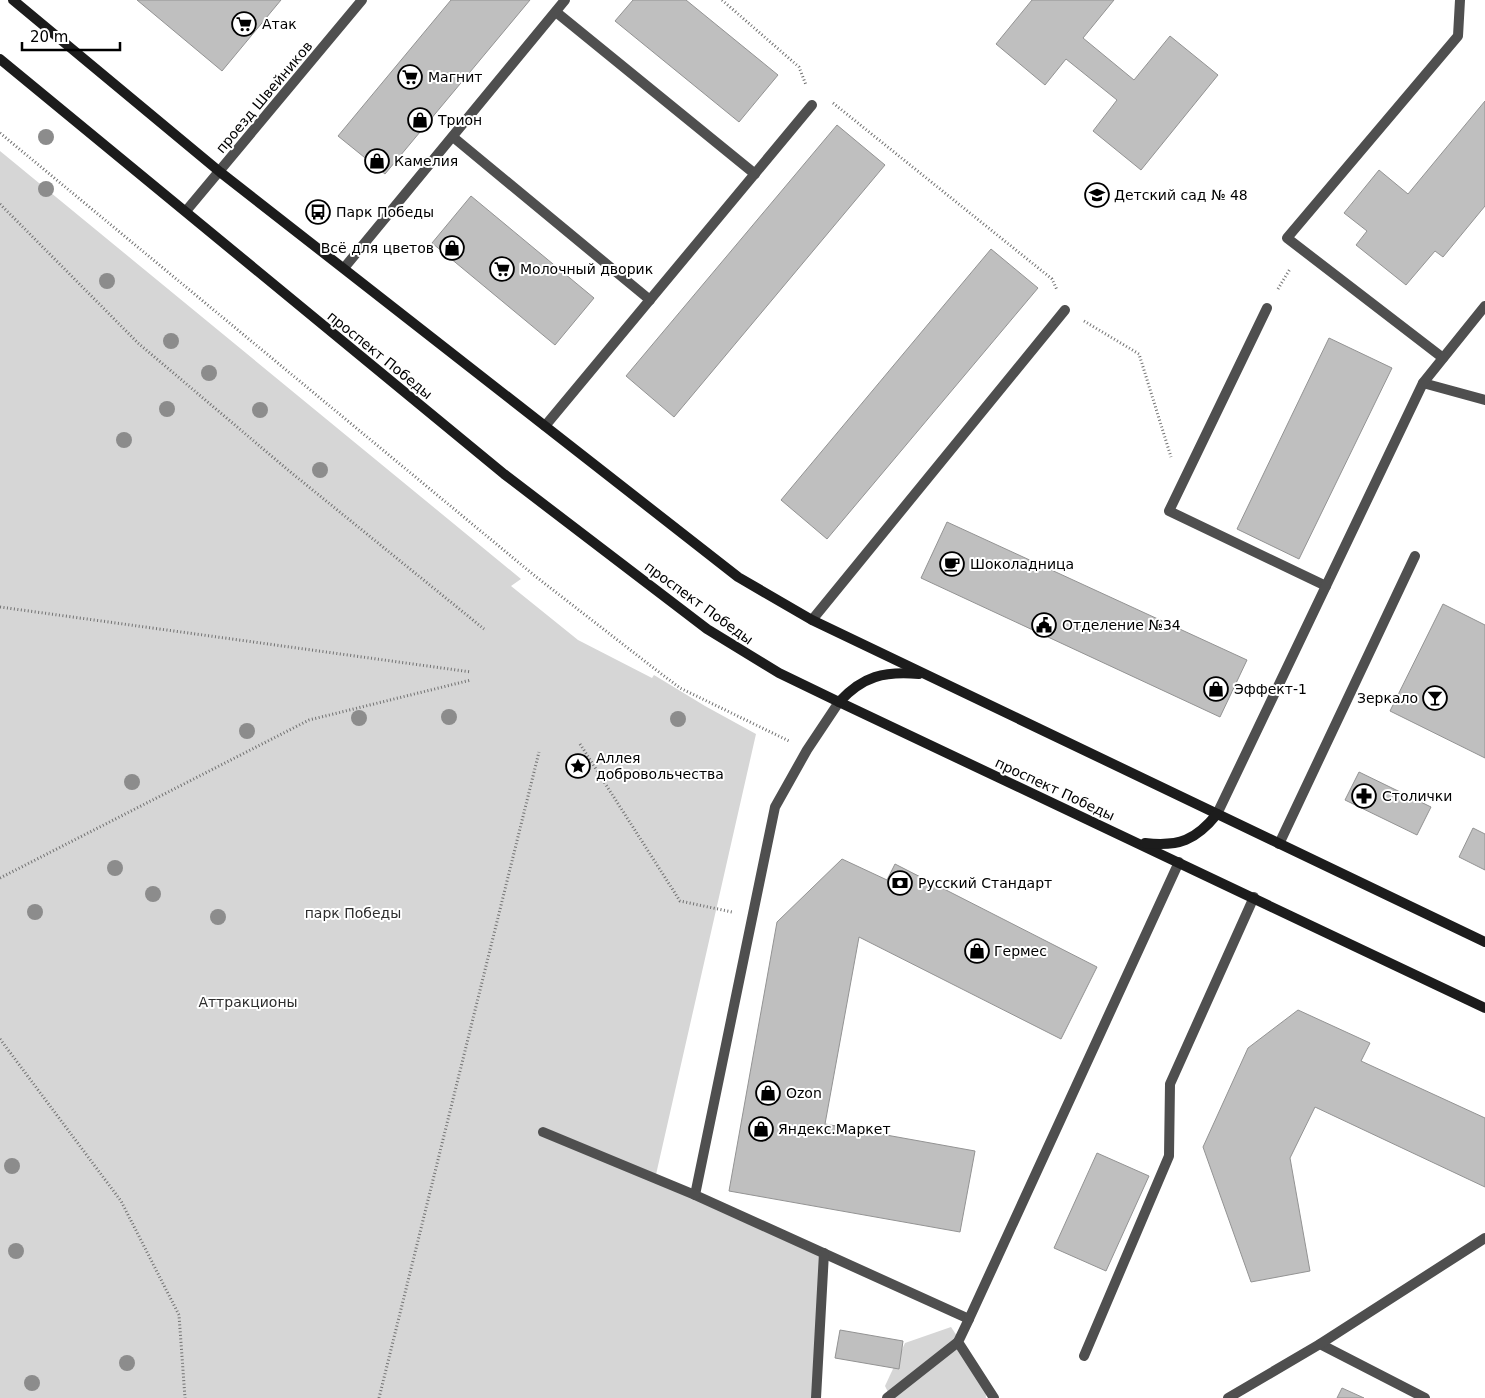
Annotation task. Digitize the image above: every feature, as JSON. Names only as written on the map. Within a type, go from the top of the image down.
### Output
[{"type":"main road","points":[[13,0],[220,172],[738,577],[812,620],[1485,942]]},
{"type":"main road","name":"проспект Победы","points":[[0,59],[504,474],[707,629],[779,673],[1485,1008]]},
{"type":"main road","points":[[839,702],[853,687],[874,677],[895,672],[925,674]]},
{"type":"main road","points":[[1135,841],[1164,845],[1186,840],[1204,830],[1218,814]]},
{"type":"street","name":"проезд Швейников","points":[[186,211],[362,0]]},
{"type":"street","points":[[344,268],[565,0]]},
{"type":"street","points":[[1444,358],[1287,238],[1458,36],[1460,0]]},
{"type":"street","points":[[556,12],[755,174]]},
{"type":"street","points":[[545,426],[812,105]]},
{"type":"street","points":[[453,137],[650,300]]},
{"type":"street","points":[[1218,814],[1423,384],[1485,306]]},
{"type":"street","points":[[1267,308],[1169,511],[1326,586]]},
{"type":"street","points":[[812,620],[1065,310]]},
{"type":"street","points":[[1423,384],[1485,400]]},
{"type":"street","points":[[1279,844],[1415,556]]},
{"type":"street","points":[[695,1195],[775,807],[807,750],[839,702]]},
{"type":"street","points":[[887,1398],[958,1342],[1179,862]]},
{"type":"street","points":[[1084,1356],[1169,1156],[1170,1084],[1254,897]]},
{"type":"street","points":[[543,1132],[695,1195],[969,1319]]},
{"type":"street","points":[[1228,1398],[1320,1344],[1485,1238]]},
{"type":"street","points":[[816,1398],[824,1253]]},
{"type":"street","points":[[958,1342],[994,1398]]},
{"type":"street","points":[[1320,1344],[1425,1398]]},
{"type":"path","points":[[722,0],[799,67],[812,105],[834,103],[1052,279],[1065,310],[1139,354],[1180,487]]},
{"type":"path","points":[[0,133],[535,576],[658,672],[680,688],[807,750]]},
{"type":"path","points":[[0,204],[138,343],[288,470],[484,629]]},
{"type":"path","points":[[1267,308],[1302,249]]},
{"type":"path","points":[[0,606],[471,672]]},
{"type":"path","points":[[0,878],[310,720],[471,680]]},
{"type":"path","points":[[580,744],[680,901],[753,916]]},
{"type":"path","points":[[378,1398],[539,752]]},
{"type":"path","points":[[0,1039],[125,1210],[179,1315],[185,1398]]},
{"type":"green space","name":"парк Победы","points":[[0,151],[521,579],[511,586],[578,640],[652,678],[654,675],[756,734],[655,1179],[823,1253],[816,1398],[0,1398]]},
{"type":"green space","points":[[951,1327],[985,1378],[986,1398],[891,1398],[885,1386],[905,1343]]},
{"type":"building","points":[[137,0],[281,0],[222,71]]},
{"type":"building","points":[[451,0],[530,0],[385,174],[338,136]]},
{"type":"building","points":[[633,0],[686,0],[778,75],[739,122],[615,21]]},
{"type":"building","points":[[1032,0],[1114,0],[1083,38],[1134,80],[1170,36],[1218,75],[1141,170],[1093,131],[1117,100],[1066,59],[1045,85],[996,44]]},
{"type":"building","points":[[1485,101],[1485,206],[1443,257],[1435,251],[1406,285],[1356,245],[1367,231],[1344,213],[1379,170],[1408,194]]},
{"type":"building","points":[[837,125],[885,165],[674,417],[626,376]]},
{"type":"building","points":[[471,196],[594,298],[555,345],[432,243]]},
{"type":"building","points":[[991,249],[1038,288],[827,539],[781,500]]},
{"type":"building","points":[[1329,338],[1392,368],[1299,559],[1237,529]]},
{"type":"building","points":[[947,522],[1247,660],[1220,717],[921,578]]},
{"type":"building","points":[[1443,604],[1485,625],[1485,758],[1390,711]]},
{"type":"building","points":[[1359,772],[1431,807],[1417,835],[1345,800]]},
{"type":"building","points":[[1473,828],[1485,834],[1485,870],[1459,857]]},
{"type":"building","points":[[842,859],[887,880],[895,864],[1097,967],[1061,1039],[859,937],[825,1124],[975,1151],[960,1232],[729,1191],[777,922]]},
{"type":"building","points":[[1298,1010],[1370,1043],[1361,1061],[1485,1118],[1485,1187],[1315,1107],[1290,1158],[1310,1271],[1251,1282],[1203,1147],[1248,1048]]},
{"type":"building","points":[[1097,1153],[1149,1176],[1106,1271],[1054,1248]]},
{"type":"building","points":[[840,1330],[903,1341],[899,1369],[835,1358]]},
{"type":"building","points":[[1342,1388],[1364,1398],[1337,1398]]},
{"type":"place","name":"Атак","points":[[244,24]]},
{"type":"place","name":"Магнит","points":[[410,77]]},
{"type":"place","name":"Трион","points":[[420,120]]},
{"type":"place","name":"Камелия","points":[[377,161]]},
{"type":"place","name":"Детский сад № 48","points":[[1097,195]]},
{"type":"place","name":"Парк Победы","points":[[318,212]]},
{"type":"place","name":"Всё для цветов","points":[[452,248]]},
{"type":"place","name":"Молочный дворик","points":[[502,269]]},
{"type":"place","name":"Шоколадница","points":[[952,564]]},
{"type":"place","name":"Отделение №34","points":[[1044,625]]},
{"type":"place","name":"Эффект-1","points":[[1216,689]]},
{"type":"place","name":"Зеркало","points":[[1435,698]]},
{"type":"place","name":"Аллея добровольчества","points":[[578,766]]},
{"type":"place","name":"Столички","points":[[1364,796]]},
{"type":"place","name":"Русский Стандарт","points":[[900,883]]},
{"type":"place","name":"Гермес","points":[[977,951]]},
{"type":"place","name":"Ozon","points":[[768,1093]]},
{"type":"place","name":"Яндекс.Маркет","points":[[761,1129]]},
{"type":"park label","name":"Аттракционы","points":[[248,1002]]}]
